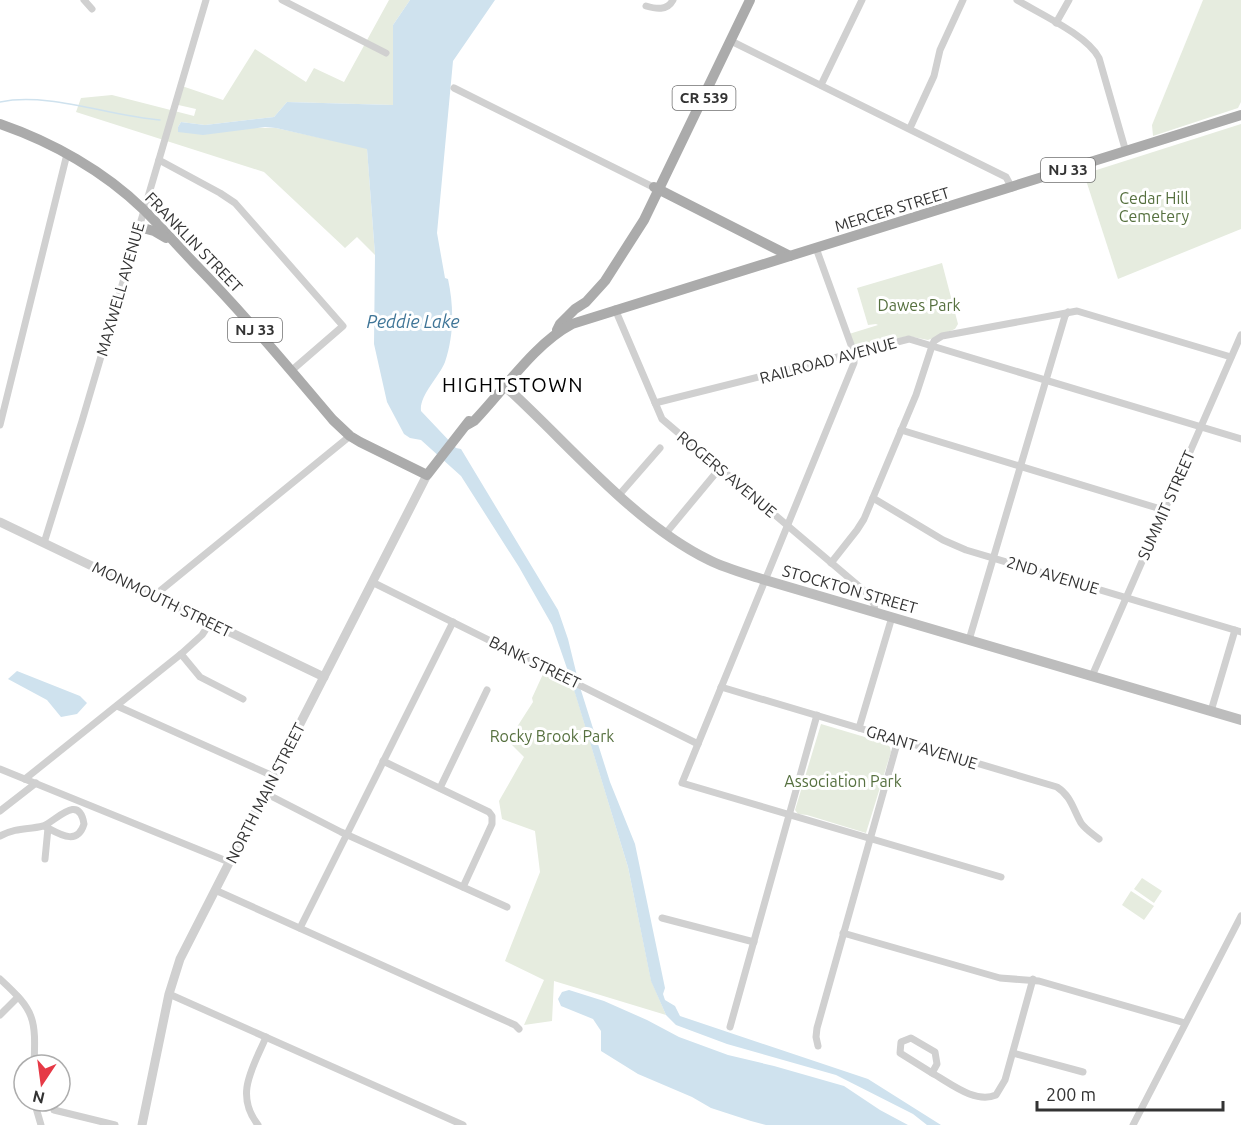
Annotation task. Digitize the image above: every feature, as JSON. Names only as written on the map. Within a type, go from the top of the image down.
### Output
[{"type":"main road","name":"CR 539","points":[[555,336],[560,324],[575,309],[586,303],[614,269],[639,229],[656,188],[750,0]]},
{"type":"main road","name":"MERCER STREET","points":[[555,336],[572,324],[615,309],[1241,115]]},
{"type":"main road","name":"FRANKLIN STREET","points":[[0,124],[67,154],[106,180],[144,210],[226,296],[350,436],[427,475]]},
{"type":"main road","points":[[656,188],[790,256]]},
{"type":"main road","points":[[138,227],[154,231],[174,242]]},
{"type":"main road","name":"NJ 33","points":[[427,475],[438,458],[467,425],[474,421],[555,336]]},
{"type":"main road","name":"STOCKTON STREET","points":[[505,386],[619,495],[666,533],[712,561],[765,580],[1241,720]]},
{"type":"main road","points":[[414,470],[438,458]]},
{"type":"street","points":[[84,0],[92,9]]},
{"type":"street","name":"MAXWELL AVENUE","points":[[44,543],[206,0]]},
{"type":"street","points":[[285,0],[386,53]]},
{"type":"street","points":[[646,6],[660,10],[670,5],[673,0]]},
{"type":"street","points":[[821,85],[862,0]]},
{"type":"street","points":[[910,128],[934,76],[940,50],[963,0]]},
{"type":"street","points":[[1017,0],[1085,40],[1095,51],[1126,152]]},
{"type":"street","points":[[1056,23],[1069,0]]},
{"type":"street","points":[[731,41],[1006,177],[1011,188]]},
{"type":"street","points":[[454,88],[656,188]]},
{"type":"street","points":[[0,425],[67,154]]},
{"type":"street","points":[[159,160],[235,203],[343,326],[291,371]]},
{"type":"street","points":[[816,248],[854,353],[854,363],[682,783],[1001,878]]},
{"type":"street","name":"ROGERS AVENUE","points":[[615,309],[662,419],[868,594],[874,604],[875,612]]},
{"type":"street","points":[[831,563],[857,530],[873,498],[916,395],[934,341],[942,336],[1077,311],[1231,357]]},
{"type":"street","points":[[969,640],[1068,312]]},
{"type":"street","name":"SUMMIT STREET","points":[[1092,676],[1241,335]]},
{"type":"street","name":"RAILROAD AVENUE","points":[[655,403],[909,339],[1241,439]]},
{"type":"street","points":[[901,430],[1164,510]]},
{"type":"street","points":[[154,595],[350,436]]},
{"type":"street","points":[[619,495],[660,448]]},
{"type":"street","points":[[666,533],[720,468]]},
{"type":"street","name":"NORTH MAIN STREET","points":[[142,1125],[169,994],[180,959],[427,475]]},
{"type":"street","name":"2ND AVENUE","points":[[873,498],[951,544],[1238,631]]},
{"type":"street","name":"MONMOUTH STREET","points":[[0,522],[324,677]]},
{"type":"street","name":"BANK STREET","points":[[372,582],[698,744]]},
{"type":"street","points":[[859,728],[892,617]]},
{"type":"street","points":[[25,779],[182,654],[202,635],[210,622]]},
{"type":"street","points":[[300,928],[453,622]]},
{"type":"street","points":[[1211,711],[1238,631]]},
{"type":"street","points":[[182,654],[200,677],[243,699]]},
{"type":"street","name":"GRANT AVENUE","points":[[721,687],[1057,788],[1069,797],[1082,823],[1099,839]]},
{"type":"street","points":[[440,788],[487,690]]},
{"type":"street","points":[[117,706],[273,776]]},
{"type":"street","points":[[730,1027],[817,715]]},
{"type":"street","points":[[818,1046],[817,1028],[898,740]]},
{"type":"street","points":[[383,761],[489,812],[492,816],[492,824],[463,887]]},
{"type":"street","points":[[0,769],[229,862]]},
{"type":"street","points":[[0,811],[36,783]]},
{"type":"street","points":[[265,793],[346,834],[507,907]]},
{"type":"street","points":[[73,810],[77,800]]},
{"type":"street","points":[[0,836],[14,830],[46,827],[68,837],[76,836],[84,824],[81,815],[73,810],[64,811],[46,827],[45,859]]},
{"type":"street","points":[[215,890],[515,1025],[519,1029]]},
{"type":"street","points":[[1133,1125],[1241,916]]},
{"type":"street","points":[[662,918],[754,942]]},
{"type":"street","points":[[843,933],[1000,978],[1033,979],[1185,1023]]},
{"type":"street","points":[[0,979],[27,1005],[34,1023],[34,1053]]},
{"type":"street","points":[[932,1073],[937,1064],[935,1052],[911,1038],[903,1040],[899,1050],[902,1056],[932,1073],[975,1097],[996,1095],[1002,1086],[1013,1053],[1033,979]]},
{"type":"street","points":[[169,994],[463,1125]]},
{"type":"street","points":[[0,1015],[18,997]]},
{"type":"street","points":[[258,1125],[249,1110],[246,1084],[266,1037]]},
{"type":"street","points":[[1013,1053],[1083,1072]]},
{"type":"street","points":[[66,1113],[115,1125]]},
{"type":"green space","points":[[389,0],[410,0],[393,25],[393,105],[287,102],[274,117],[205,125],[181,122],[178,127],[276,128],[367,148],[375,255],[357,237],[345,248],[264,172],[76,112],[81,98],[112,95],[194,116],[196,109],[174,104],[179,85],[223,100],[255,49],[306,82],[314,68],[344,82]]},
{"type":"green space","points":[[1203,0],[1241,0],[1241,102],[1238,108],[1153,136],[1152,125]]},
{"type":"green space","name":"Cedar Hill Cemetery","points":[[1241,124],[1241,229],[1118,279],[1084,174]]},
{"type":"green space","name":"Dawes Park","points":[[942,263],[958,324],[955,329],[928,340],[908,336],[855,349],[849,334],[878,325],[868,325],[857,288]]},
{"type":"green space","name":"Rocky Brook Park","points":[[543,674],[574,689],[628,867],[651,980],[666,1015],[554,981],[552,1021],[524,1025],[544,980],[505,961],[540,872],[535,831],[502,819],[499,801],[524,757],[508,741],[533,702],[532,698]]},
{"type":"green space","name":"Association Park","points":[[821,724],[885,743],[890,747],[891,752],[866,833],[798,814],[795,810]]},
{"type":"green space","points":[[1142,878],[1162,891],[1154,903],[1134,889]]},
{"type":"green space","points":[[1131,891],[1154,906],[1144,920],[1122,905]]},
{"type":"water","name":"Peddie Lake","points":[[410,0],[495,0],[453,61],[437,233],[445,278],[448,279],[450,289],[451,331],[445,362],[423,399],[421,411],[456,448],[461,449],[558,610],[610,782],[635,844],[665,988],[663,994],[665,1000],[675,1006],[680,1016],[868,1079],[941,1125],[927,1125],[913,1114],[836,1075],[727,1044],[676,1025],[666,1015],[651,981],[628,867],[552,625],[519,567],[461,476],[421,440],[404,434],[387,402],[374,344],[375,255],[367,149],[265,127],[203,135],[178,132],[181,122],[205,125],[274,117],[287,102],[393,105],[393,25]]},
{"type":"water","points":[[17,671],[80,696],[87,703],[77,714],[61,717],[47,700],[8,679]]},
{"type":"water","points":[[569,990],[604,1001],[679,1037],[728,1055],[844,1086],[908,1125],[766,1125],[711,1108],[692,1097],[638,1074],[601,1051],[601,1031],[593,1019],[561,1006],[558,999],[562,992]]},
{"type":"waterway","points":[[0,102],[19,100],[59,102],[160,120]]},
{"type":"district","name":"HIGHTSTOWN","points":[[513,385]]}]
